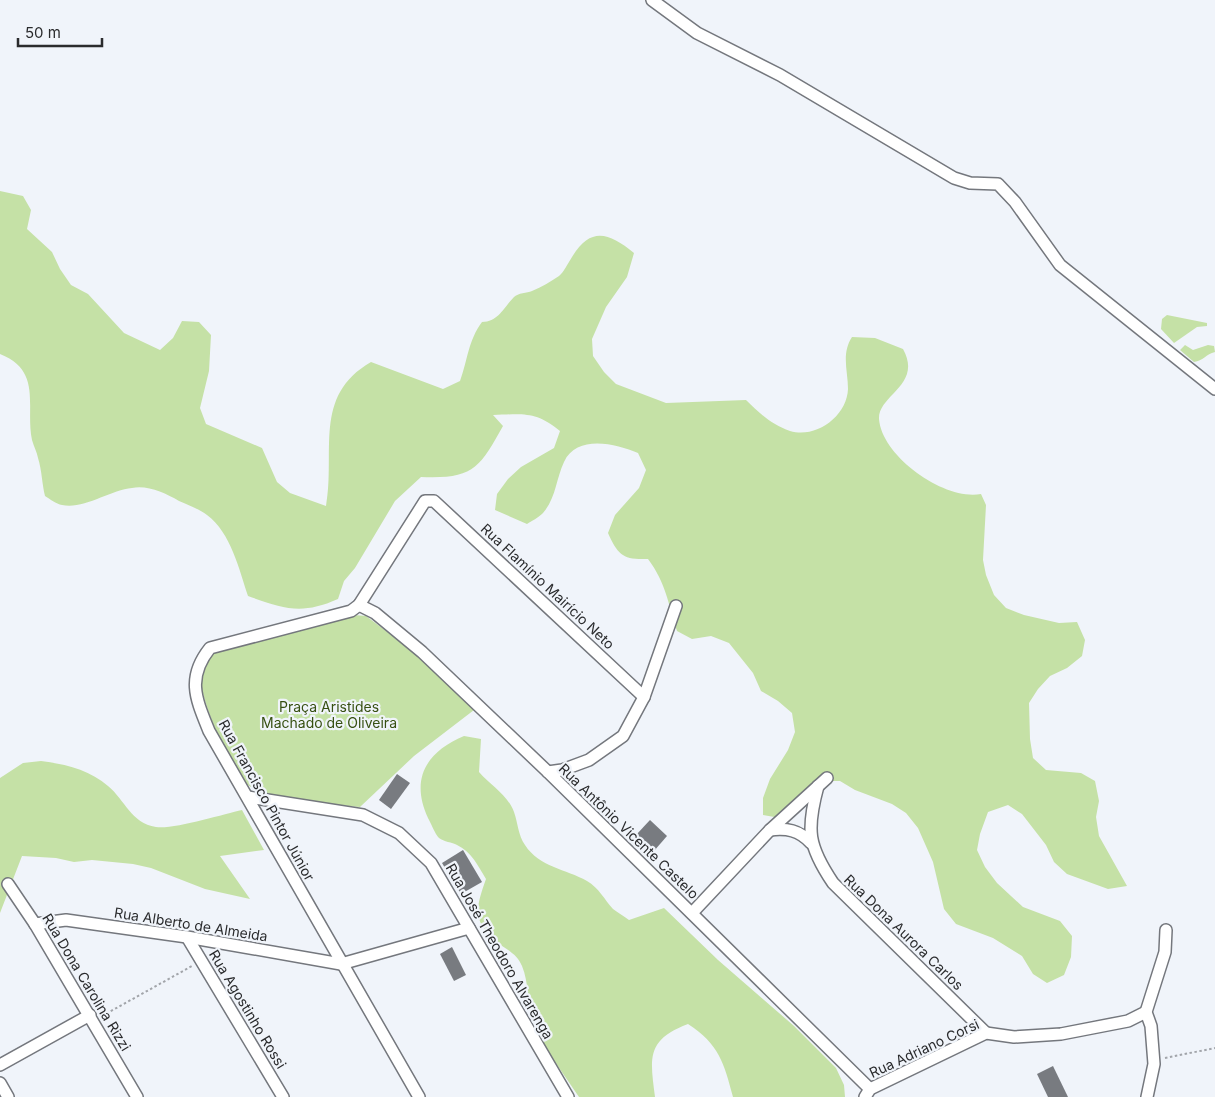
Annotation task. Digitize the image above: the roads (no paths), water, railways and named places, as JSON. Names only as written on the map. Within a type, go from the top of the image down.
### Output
[{"type":"street","points":[[652,0],[697,34],[780,75],[954,178],[970,183],[998,184],[1015,202],[1060,265],[1215,389]]},
{"type":"street","name":"Rua Flamínio Mairício Neto","points":[[359,605],[424,502],[434,501],[644,696]]},
{"type":"street","name":"Rua Antônio Vicente Castelo","points":[[359,605],[375,614],[422,652],[548,772],[692,913],[868,1093]]},
{"type":"street","name":"Rua Francisco Pintor Júnior","points":[[359,605],[352,611],[210,648],[202,658],[195,674],[195,683],[209,731],[419,1097]]},
{"type":"street","points":[[548,772],[562,770],[590,760],[623,736],[644,696],[676,606]]},
{"type":"street","name":"Rua Dona Aurora Carlos","points":[[770,830],[822,782],[810,826],[811,843],[820,865],[833,883],[986,1033]]},
{"type":"street","name":"Rua José Theodoro Alvarenga","points":[[248,797],[362,815],[399,833],[431,863],[568,1097]]},
{"type":"street","points":[[692,913],[770,830],[789,829],[799,833],[811,843]]},
{"type":"street","name":"Rua Dona Carolina Rizzi","points":[[8,884],[35,924],[137,1097]]},
{"type":"street","name":"Rua Alberto de Almeida","points":[[35,924],[66,920],[187,937],[342,964]]},
{"type":"street","points":[[342,964],[469,928]]},
{"type":"street","points":[[1147,1097],[1154,1064],[1151,1026],[1146,1012],[1165,952],[1166,930]]},
{"type":"street","name":"Rua Agostinho Rossi","points":[[187,937],[283,1097]]},
{"type":"street","name":"Rua Adriano Corsi","points":[[868,1093],[986,1033],[1014,1037],[1061,1034],[1128,1021],[1146,1012]]},
{"type":"street","points":[[0,1065],[91,1018]]},
{"type":"street","points":[[0,1083],[8,1097]]},
{"type":"park label","name":"Praça Aristides Machado de Oliveira","points":[[329,714]]}]
